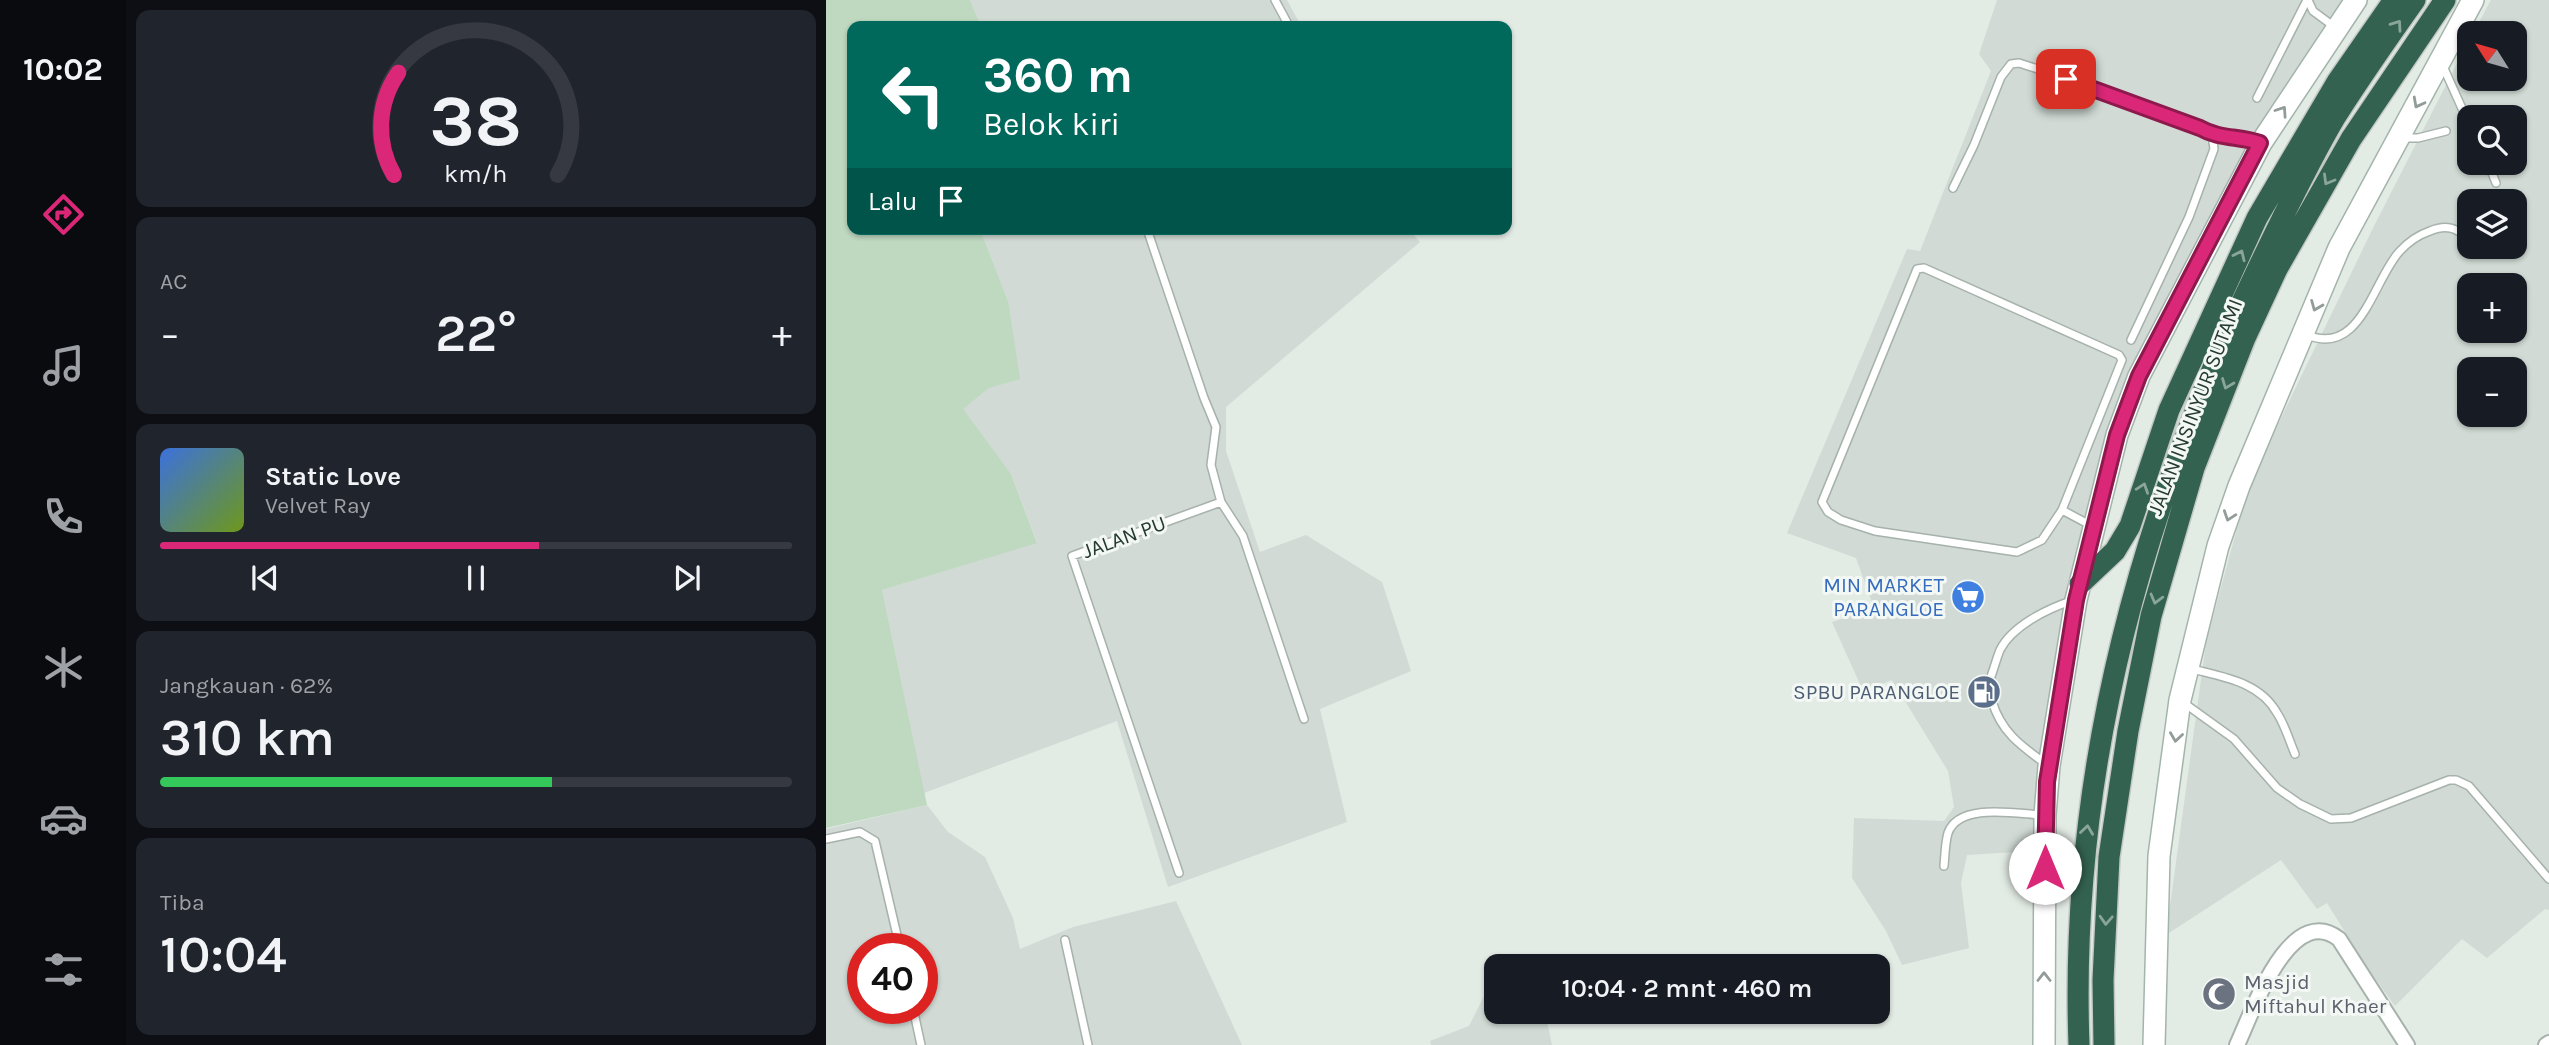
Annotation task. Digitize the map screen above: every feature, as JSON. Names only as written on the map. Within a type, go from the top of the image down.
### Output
[{"type":"highway","points":[[2078,592],[2115,551],[2127,532],[2169,410],[2257,218],[2337,82],[2394,0]]},
{"type":"highway","name":"JALAN INSINYUR SUTAMI","points":[[2079,1045],[2077,982],[2085,839],[2105,715],[2129,605],[2176,458],[2225,336],[2295,189],[2336,117],[2415,0]]},
{"type":"highway","name":"JALAN INSINYUR SUTAMI","points":[[2104,1045],[2103,980],[2109,857],[2128,731],[2151,616],[2194,468],[2245,338],[2277,269],[2351,139],[2445,0]]},
{"type":"street","points":[[2045,1045],[2045,815],[2049,766],[2078,592],[2117,435],[2139,376],[2260,143],[2356,0]]},
{"type":"street","points":[[2154,1045],[2159,856],[2180,700],[2218,546],[2239,486],[2339,248],[2473,0]]},
{"type":"street","points":[[2237,1045],[2278,961],[2296,940],[2322,930],[2339,939],[2407,1045]]},
{"type":"lane","points":[[1275,0],[1286,21]]},
{"type":"lane","points":[[2307,0],[2314,11],[2337,29]]},
{"type":"lane","points":[[2257,98],[2307,0]]},
{"type":"lane","points":[[2441,60],[2460,105]]},
{"type":"lane","points":[[1953,188],[1974,145],[2001,77],[2011,64],[2019,63],[2044,71],[2200,128],[2212,135],[2246,138],[2260,143]]},
{"type":"lane","points":[[2399,139],[2418,138],[2446,131]]},
{"type":"lane","points":[[2131,340],[2189,218],[2214,149],[2212,135]]},
{"type":"lane","points":[[2493,175],[2496,183]]},
{"type":"lane","points":[[2304,333],[2318,340],[2336,338],[2350,330],[2398,254],[2413,239],[2442,226],[2457,230]]},
{"type":"lane","points":[[1149,235],[1216,427],[1211,465],[1221,502],[1243,536],[1304,719]]},
{"type":"lane","points":[[1924,268],[2119,355],[2122,360],[2062,510],[2042,540],[2017,552],[1875,531],[1841,520],[1828,512],[1822,502],[1917,269],[1924,268]]},
{"type":"lane","name":"JALAN PU","points":[[1179,873],[1072,556],[1221,502]]},
{"type":"lane","points":[[2062,510],[2093,527]]},
{"type":"lane","points":[[1989,682],[2001,648],[2045,610],[2078,592]]},
{"type":"lane","points":[[2188,668],[2232,678],[2265,697],[2277,712],[2295,754]]},
{"type":"lane","points":[[2180,700],[2234,739],[2277,788],[2300,804],[2331,819],[2351,818],[2449,780],[2462,782],[2469,786],[2549,879]]},
{"type":"lane","points":[[1992,701],[1997,720],[2007,732],[2022,747],[2049,766]]},
{"type":"lane","points":[[1944,866],[1949,831],[1965,816],[1976,812],[2045,815]]},
{"type":"lane","points":[[826,839],[860,832],[875,841],[896,933]]},
{"type":"lane","points":[[1065,940],[1088,1045]]},
{"type":"lane","points":[[916,1024],[921,1045]]},
{"type":"shaded area","points":[[970,0],[1287,0],[1298,21],[979,21]]},
{"type":"shaded area","points":[[1997,0],[2344,0],[2283,95],[2109,434],[2052,677],[2037,787],[2033,851],[1967,855],[1961,883],[1969,948],[1902,965],[1886,931],[1852,878],[1854,818],[1944,821],[1954,807],[1948,771],[1892,680],[1863,691],[1832,622],[1874,608],[1856,558],[1787,533],[1907,249],[1920,251],[1991,71],[1979,54]]},
{"type":"shaded area","points":[[2491,0],[2549,0],[2549,910],[2545,909],[2487,958],[2462,939],[2395,1006],[2366,966],[2327,903],[2317,909],[2281,860],[2166,935],[2206,643],[2249,484],[2374,226],[2457,63],[2457,91],[2527,91],[2527,21],[2480,21]]},
{"type":"shaded area","points":[[982,235],[1414,235],[1420,242],[1226,407],[1226,451],[1260,552],[1306,535],[1382,582],[1411,671],[1320,709],[1347,822],[1168,887],[1117,721],[924,793],[882,590],[1037,542],[1011,474],[962,409],[989,388],[1008,301]]},
{"type":"shaded area","points":[[927,805],[948,832],[985,857],[1013,918],[1020,949],[1073,927],[1176,901],[1242,1045],[826,1045],[826,829]]},
{"type":"shaded area","points":[[1484,996],[1484,1024],[1548,1024],[1552,1045],[1431,1045],[1430,1041],[1469,1026]]},
{"type":"green space","points":[[826,0],[970,0],[979,21],[847,21],[847,235],[982,235],[1008,301],[1020,379],[989,388],[963,409],[1011,474],[1037,543],[882,590],[927,805],[826,828]]},
{"type":"place","name":"MIN MARKET PARANGLOE","points":[[1968,597]]},
{"type":"place","name":"SPBU PARANGLOE","points":[[1984,692]]},
{"type":"place","name":"Masjid Miftahul Khaer","points":[[2219,994]]},
{"type":"route","points":[[2045,868],[2047,782],[2076,600],[2117,435],[2139,376],[2260,143],[2246,138],[2212,135],[2200,128],[2066,79]]}]
